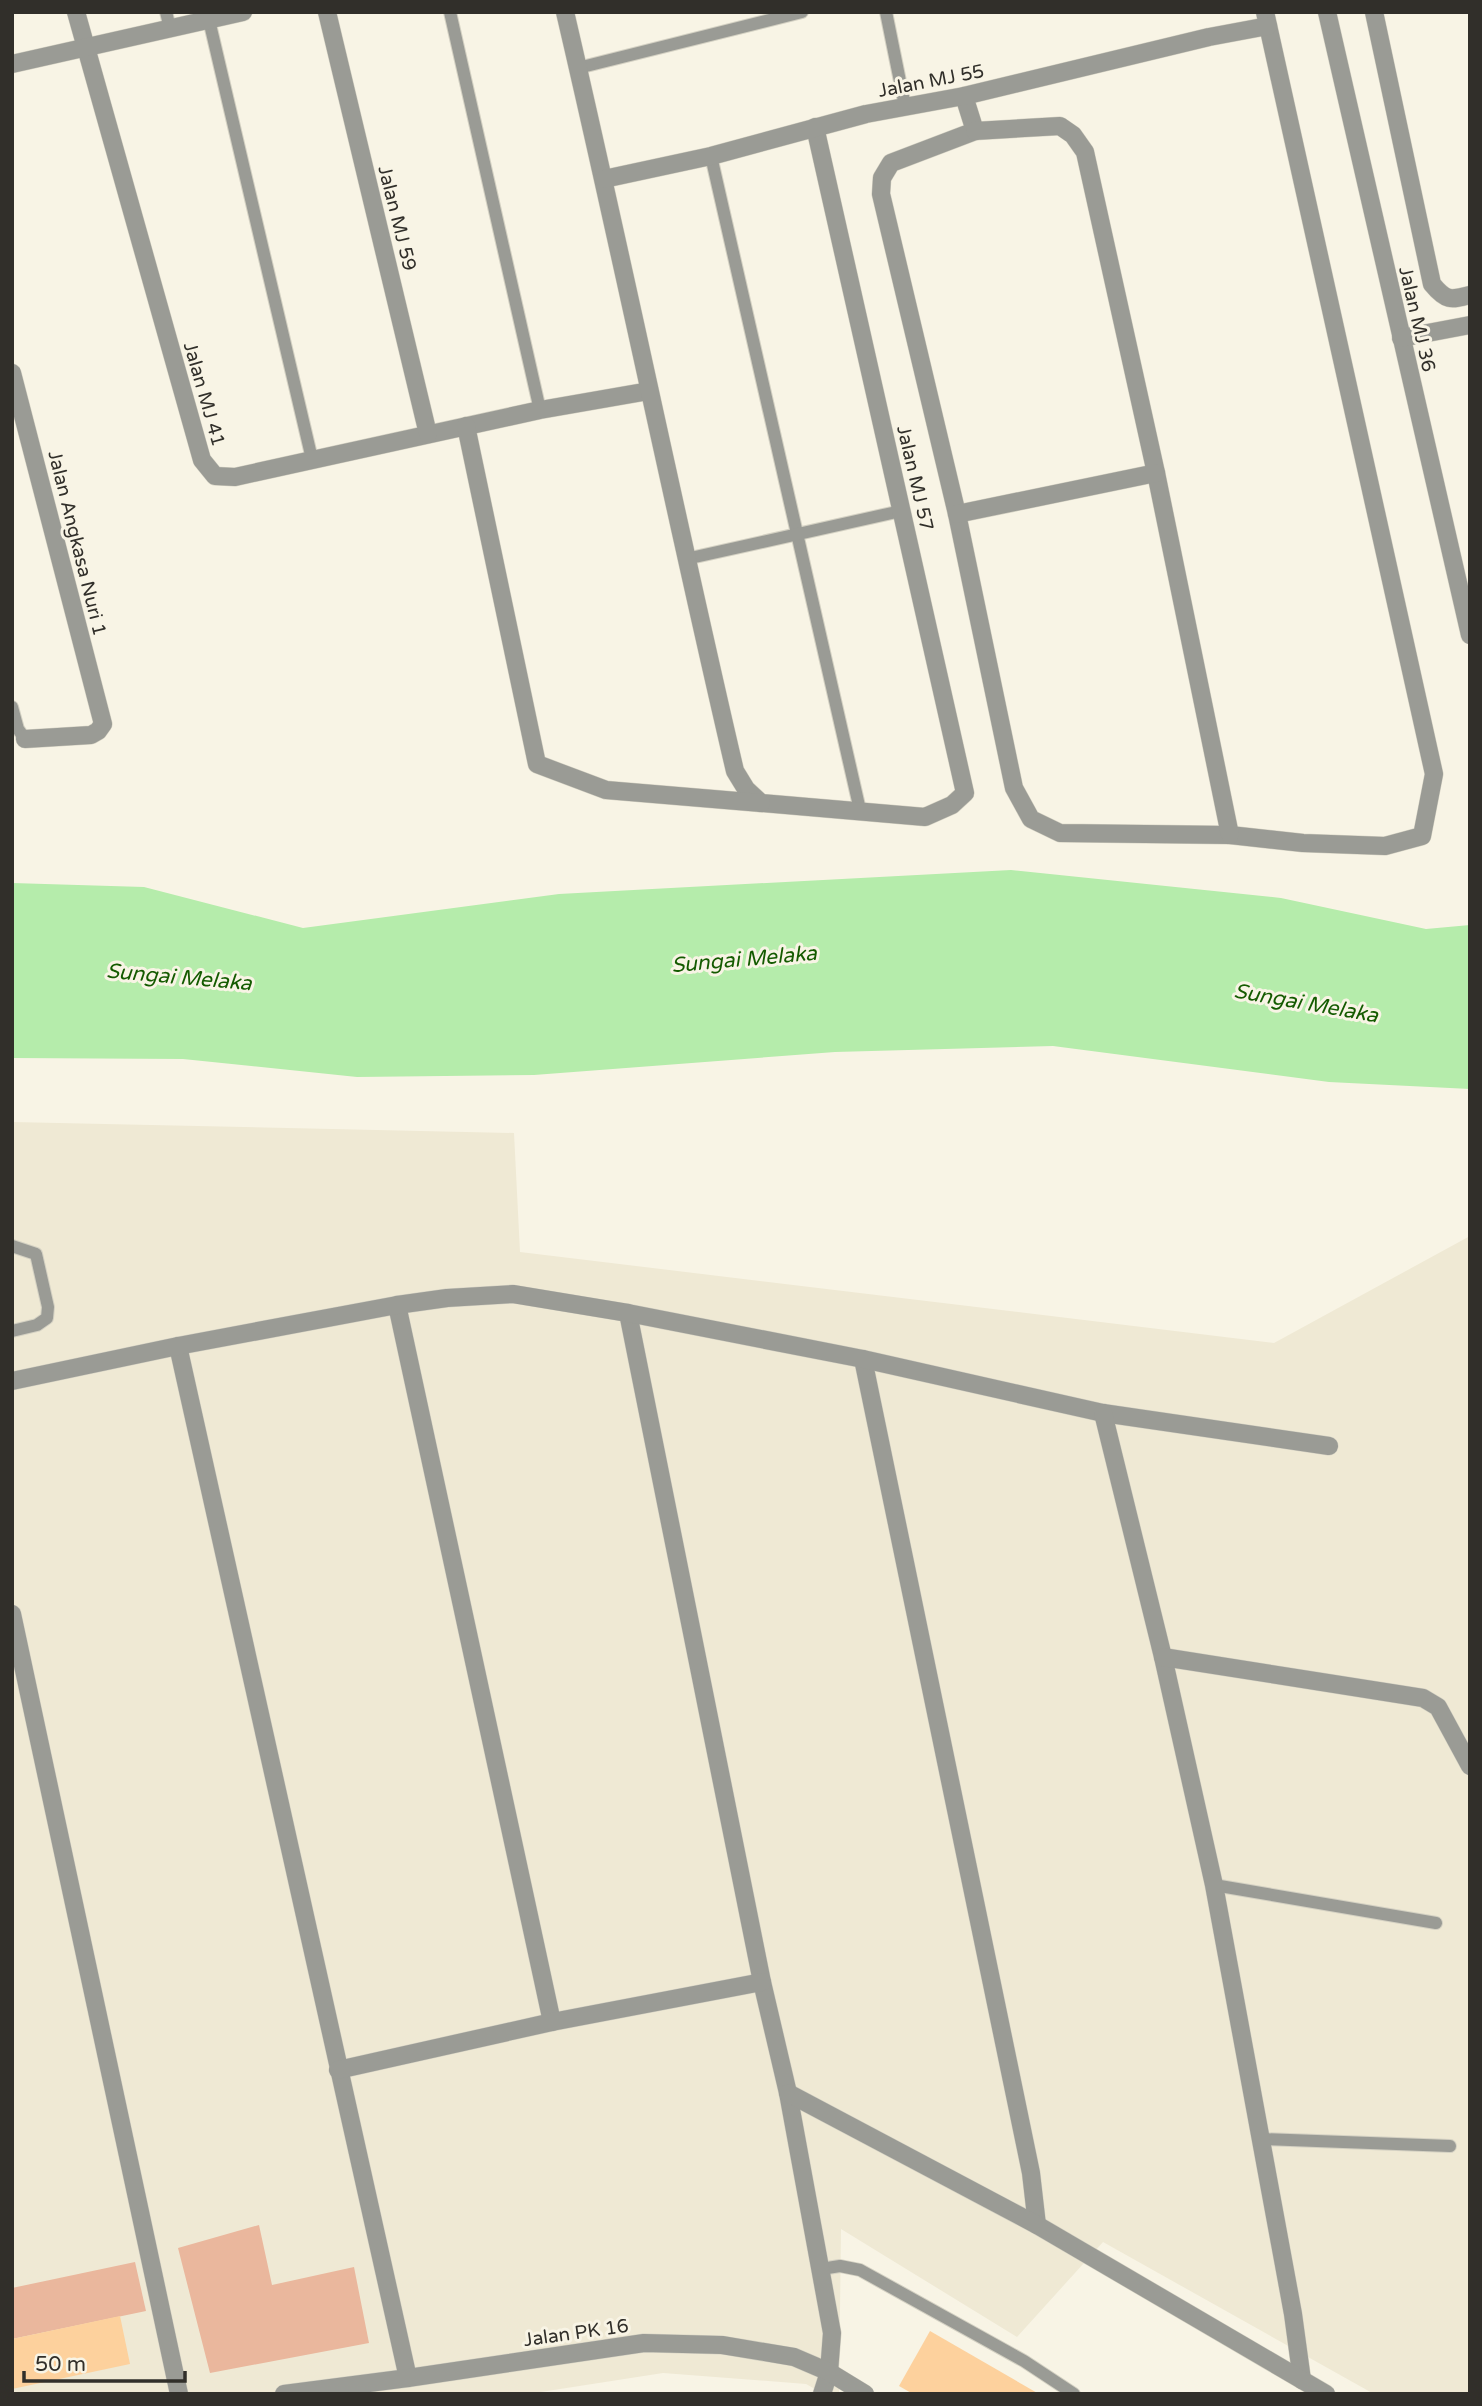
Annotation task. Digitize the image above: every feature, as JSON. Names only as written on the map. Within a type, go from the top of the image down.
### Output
[{"type":"street","name":"Jalan MJ 41","points":[[76,12],[202,460],[215,476],[235,477],[466,426],[649,391]]},
{"type":"street","points":[[12,64],[85,47],[168,20],[209,20],[243,12]]},
{"type":"street","name":"Jalan MJ 59","points":[[327,12],[428,434]]},
{"type":"street","points":[[565,12],[735,771],[746,789],[761,803]]},
{"type":"street","name":"Jalan MJ 36","points":[[1327,12],[1470,635]]},
{"type":"street","points":[[1374,12],[1432,284],[1441,295],[1451,300],[1470,295]]},
{"type":"street","points":[[1230,835],[1156,473],[1086,152],[1073,135],[1060,126],[975,131],[891,163],[882,178],[880,194],[957,514],[1014,788],[1031,819],[1060,833],[1230,835],[1303,843],[1385,846],[1422,836],[1434,774],[1267,19]]},
{"type":"street","name":"Jalan MJ 55","points":[[604,179],[711,156],[815,127],[905,106],[964,96],[1209,37],[1267,19]]},
{"type":"street","points":[[964,96],[975,131]]},
{"type":"street","name":"Jalan MJ 57","points":[[815,127],[965,793],[952,805],[925,817],[860,810]]},
{"type":"street","points":[[1401,338],[1470,325]]},
{"type":"street","name":"Jalan Angkasa Nuri 1","points":[[12,373],[17,406],[103,724],[91,735],[25,739]]},
{"type":"street","points":[[466,426],[537,764],[606,790],[860,810]]},
{"type":"street","points":[[957,514],[1156,473]]},
{"type":"street","points":[[12,1381],[178,1346],[397,1305],[447,1297],[513,1294],[628,1313],[863,1359],[1104,1413],[1329,1446]]},
{"type":"street","points":[[397,1305],[552,2022]]},
{"type":"street","points":[[628,1313],[762,1982],[788,2093],[821,2269],[832,2333],[829,2372],[822,2394]]},
{"type":"street","points":[[178,1346],[408,2378]]},
{"type":"street","points":[[863,1359],[1031,2173],[1037,2225]]},
{"type":"street","points":[[1104,1413],[1214,1885],[1293,2314],[1302,2380]]},
{"type":"street","points":[[12,1614],[179,2394]]},
{"type":"street","points":[[1163,1657],[1423,1698],[1438,1707],[1470,1766]]},
{"type":"street","points":[[338,2070],[552,2022],[762,1982]]},
{"type":"street","points":[[788,2093],[1037,2225],[1326,2394]]},
{"type":"street","name":"Jalan PK 16","points":[[284,2394],[644,2343],[722,2345],[794,2357],[829,2372],[865,2394]]},
{"type":"lane","points":[[450,12],[540,411]]},
{"type":"lane","points":[[578,68],[802,12]]},
{"type":"lane","points":[[886,12],[905,106]]},
{"type":"lane","points":[[209,20],[312,459]]},
{"type":"lane","points":[[711,156],[860,810]]},
{"type":"lane","points":[[686,559],[901,511]]},
{"type":"lane","points":[[12,707],[18,729],[25,739]]},
{"type":"lane","points":[[12,1246],[36,1254],[48,1307],[47,1318],[37,1325],[12,1331]]},
{"type":"lane","points":[[1214,1885],[1436,1923]]},
{"type":"lane","points":[[1261,2139],[1450,2146]]},
{"type":"lane","points":[[821,2269],[840,2266],[860,2270],[1024,2361],[1074,2394]]},
{"type":"shaded area","points":[[12,1122],[514,1133],[520,1252],[1274,1343],[1470,1236],[1470,2394],[1374,2394],[1103,2242],[1017,2337],[841,2229],[839,2394],[824,2394],[806,2384],[663,2373],[528,2394],[12,2394]]},
{"type":"shaded area","points":[[259,2225],[272,2285],[354,2267],[369,2343],[210,2373],[178,2248]]},
{"type":"shaded area","points":[[135,2262],[146,2311],[12,2339],[12,2288]]},
{"type":"water","name":"Sungai Melaka","points":[[1011,870],[1281,898],[1426,929],[1470,925],[1470,1089],[1329,1082],[1053,1046],[835,1052],[534,1075],[357,1077],[183,1059],[12,1058],[12,883],[144,887],[303,928],[559,894]]},
{"type":"building","points":[[120,2316],[130,2364],[12,2389],[12,2339]]},
{"type":"building","points":[[930,2331],[1039,2394],[913,2394],[899,2386]]}]
